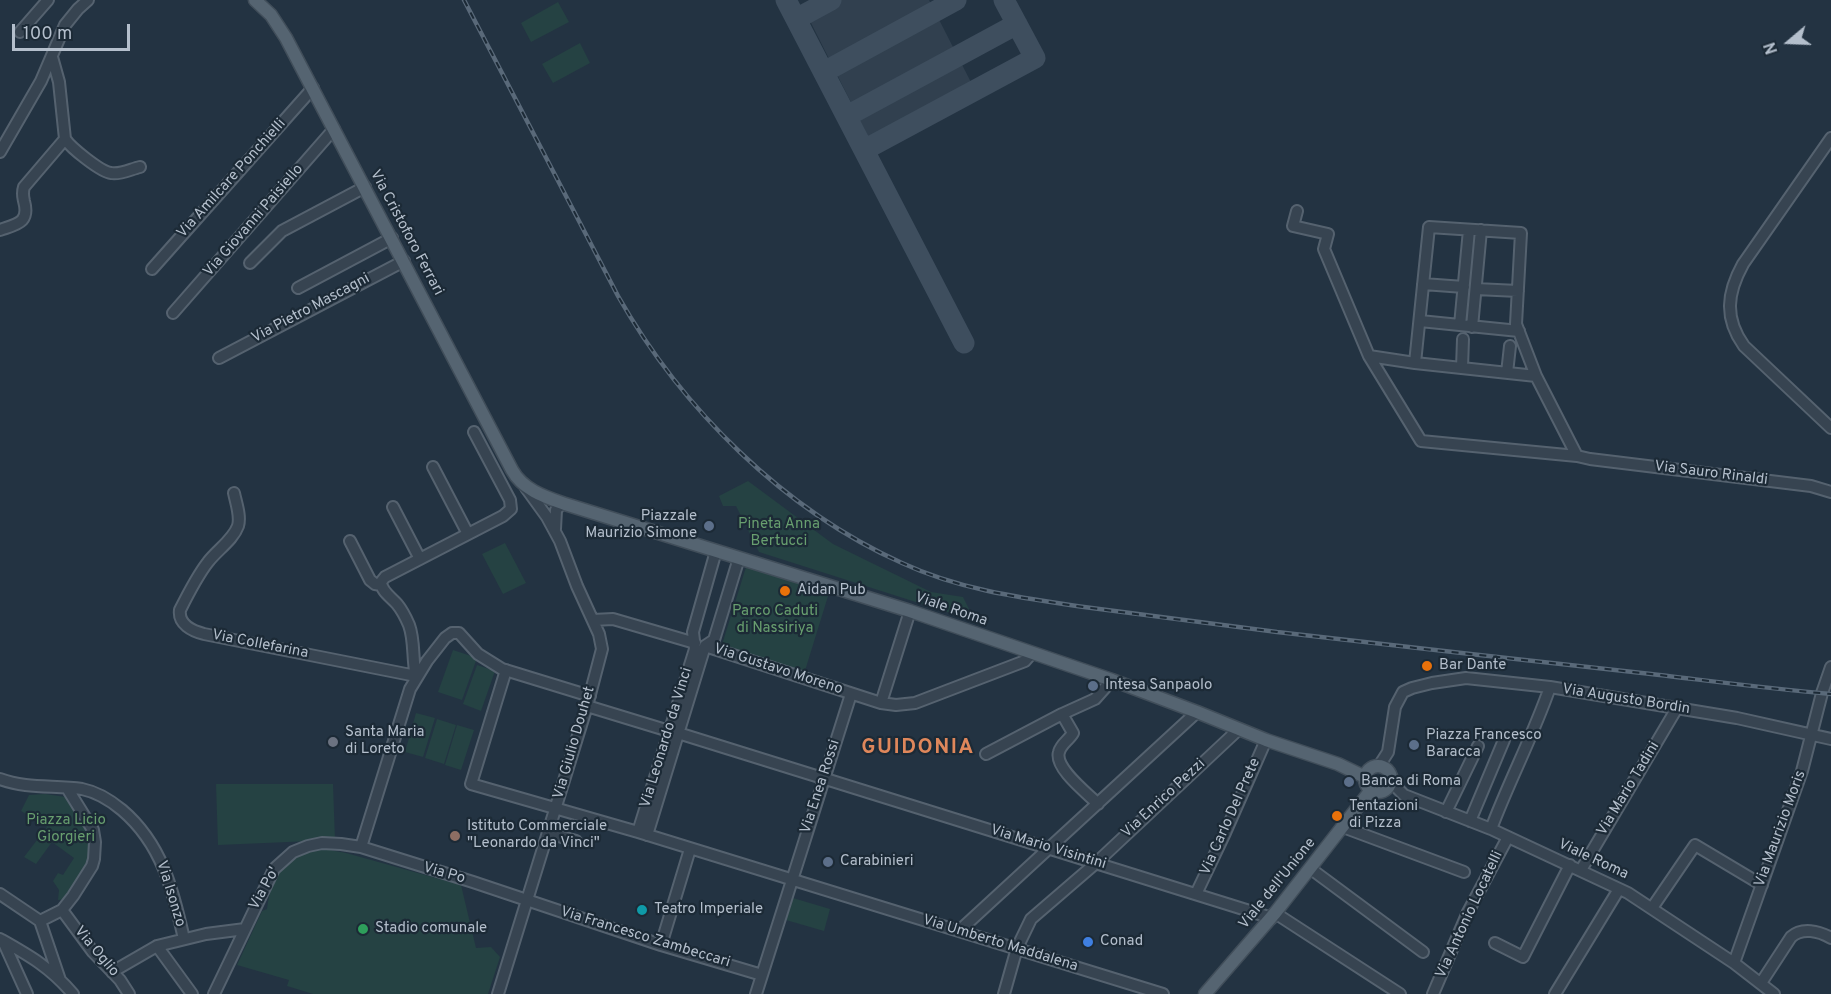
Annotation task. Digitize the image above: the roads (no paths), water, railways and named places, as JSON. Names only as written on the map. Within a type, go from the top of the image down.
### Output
[{"type":"main road","name":"Via Cristoforo Ferrari","points":[[255,0],[268,11],[279,26],[512,470],[524,485]]},
{"type":"main road","name":"Viale Roma","points":[[524,485],[562,503],[910,611],[1112,680],[1197,711],[1266,740],[1338,764],[1365,777]]},
{"type":"main road","points":[[1386,767],[1390,783],[1386,789],[1378,792],[1371,790],[1366,785],[1365,777],[1368,770],[1386,767]]},
{"type":"main road","name":"Viale dell'Unione","points":[[1205,994],[1274,915],[1371,790]]},
{"type":"street","points":[[20,32],[48,0]]},
{"type":"street","points":[[0,152],[41,81],[65,26],[88,0]]},
{"type":"street","points":[[52,57],[59,82],[65,139],[73,149],[109,173],[140,167]]},
{"type":"street","name":"Via Amilcare Ponchielli","points":[[152,269],[313,88]]},
{"type":"street","name":"Via Giovanni Paisiello","points":[[173,313],[334,129]]},
{"type":"street","points":[[1831,138],[1743,264],[1732,288],[1730,301],[1733,327],[1744,346],[1831,428]]},
{"type":"street","points":[[0,230],[15,225],[24,218],[26,211],[22,195],[24,187],[31,176],[65,139]]},
{"type":"street","points":[[250,263],[280,232],[365,187]]},
{"type":"street","points":[[1297,211],[1293,226],[1328,234],[1324,249],[1370,356],[1536,376]]},
{"type":"street","points":[[1415,363],[1429,227],[1521,233],[1516,324],[1536,376],[1577,456]]},
{"type":"street","points":[[1460,325],[1464,287],[1475,230]]},
{"type":"street","points":[[1472,327],[1476,289],[1475,230]]},
{"type":"street","points":[[298,288],[392,238]]},
{"type":"street","name":"Via Pietro Mascagni","points":[[219,358],[404,261]]},
{"type":"street","points":[[1423,284],[1464,287]]},
{"type":"street","points":[[1476,289],[1518,291]]},
{"type":"street","points":[[1420,321],[1519,331]]},
{"type":"street","points":[[1461,368],[1463,339]]},
{"type":"street","points":[[1507,373],[1510,346]]},
{"type":"street","name":"Via Sauro Rinaldi","points":[[1370,356],[1421,441],[1577,456],[1811,486],[1831,492]]},
{"type":"street","points":[[381,585],[386,577],[509,511],[510,500],[474,432]]},
{"type":"street","points":[[433,467],[468,534]]},
{"type":"street","name":"Via Giulio Douhet","points":[[498,994],[556,809],[602,649],[593,620],[556,532],[524,485]]},
{"type":"street","name":"Via Collefarina","points":[[234,494],[239,516],[237,527],[203,570],[180,610],[179,616],[182,621],[201,634],[416,676]]},
{"type":"street","points":[[556,532],[555,515],[558,506],[562,503]]},
{"type":"street","points":[[393,507],[420,559]]},
{"type":"street","points":[[350,541],[370,580],[381,585],[402,611],[412,637],[412,658],[416,676],[404,706],[361,847]]},
{"type":"street","points":[[716,551],[693,632],[700,645],[714,640],[740,558]]},
{"type":"street","points":[[881,703],[910,611]]},
{"type":"street","name":"Via Gustavo Moreno","points":[[593,620],[613,619],[881,703],[900,705],[924,700],[1025,661],[1032,653]]},
{"type":"street","name":"Via Mario Visintini","points":[[416,676],[445,638],[452,633],[459,633],[478,654],[506,670],[674,732],[1196,894],[1274,915],[1400,994]]},
{"type":"street","name":"Via Leonardo da Vinci","points":[[643,837],[700,645]]},
{"type":"street","name":"Via Maurizio Moris","points":[[1734,963],[1802,771],[1831,667]]},
{"type":"street","name":"Via Umberto Maddalena","points":[[506,670],[471,784],[1163,994]]},
{"type":"street","name":"Via Augusto Bordin","points":[[1386,767],[1397,701],[1406,690],[1472,678],[1551,687],[1737,718],[1831,739]]},
{"type":"street","points":[[986,754],[1095,699],[1112,680]]},
{"type":"street","points":[[1491,829],[1551,687]]},
{"type":"street","name":"Via Enea Rossi","points":[[756,994],[851,693]]},
{"type":"street","name":"Via Mario Tadini","points":[[1581,870],[1677,708]]},
{"type":"street","points":[[959,931],[1197,711]]},
{"type":"street","points":[[1062,714],[1073,733],[1059,748],[1058,758],[1065,772],[1098,804]]},
{"type":"street","name":"Via Enrico Pezzi","points":[[1004,994],[1017,948],[1031,919],[1096,863],[1239,729]]},
{"type":"street","name":"Via Carlo Del Prete","points":[[1196,894],[1266,740]]},
{"type":"street","points":[[1470,821],[1504,740]]},
{"type":"street","points":[[1446,812],[1478,746]]},
{"type":"street","name":"Viale Roma","points":[[1386,767],[1402,793],[1491,829],[1619,889],[1652,908],[1734,963],[1769,991]]},
{"type":"street","name":"Via Isonzo","points":[[0,779],[20,784],[87,790],[107,799],[129,816],[146,834],[160,857],[169,878],[184,939]]},
{"type":"street","points":[[40,921],[62,910],[92,866],[95,854],[93,830],[67,788]]},
{"type":"street","points":[[1343,827],[1464,872]]},
{"type":"street","points":[[548,833],[576,841]]},
{"type":"street","name":"Via Antonio Locatelli","points":[[1433,994],[1468,912],[1508,837]]},
{"type":"street","name":"Via Po'","points":[[214,994],[277,865],[288,855],[302,848],[322,843],[361,847]]},
{"type":"street","points":[[1652,908],[1695,845],[1762,885]]},
{"type":"street","name":"Via Po","points":[[361,847],[527,901]]},
{"type":"street","points":[[661,945],[690,849]]},
{"type":"street","points":[[1496,943],[1522,957],[1570,866]]},
{"type":"street","points":[[1311,869],[1423,952]]},
{"type":"street","points":[[1555,994],[1619,889]]},
{"type":"street","points":[[0,894],[40,921],[60,980]]},
{"type":"street","name":"Via Francesco Zambeccari","points":[[527,901],[762,975]]},
{"type":"street","name":"Via Oglio","points":[[62,910],[93,952],[129,994]]},
{"type":"street","points":[[112,972],[157,946],[245,929]]},
{"type":"street","points":[[1769,991],[1791,937],[1803,931],[1817,932],[1831,938]]},
{"type":"street","points":[[1,942],[38,960],[73,994]]},
{"type":"street","points":[[1,942],[27,994]]},
{"type":"street","points":[[157,946],[192,994]]},
{"type":"railway","points":[[464,0],[618,296],[644,338],[673,378],[705,416],[777,485],[817,515],[859,541],[902,563],[946,580],[992,592],[1133,614],[1831,694]]},
{"type":"place","name":"Piazzale Maurizio Simone","points":[[709,526]]},
{"type":"place","name":"Aidan Pub","points":[[785,591]]},
{"type":"place","name":"Bar Dante","points":[[1427,666]]},
{"type":"place","name":"Intesa Sanpaolo","points":[[1093,686]]},
{"type":"place","name":"Santa Maria di Loreto","points":[[333,742]]},
{"type":"place","name":"Piazza Francesco Baracca","points":[[1414,745]]},
{"type":"place","name":"Banca di Roma","points":[[1349,782]]},
{"type":"place","name":"Tentazioni di Pizza","points":[[1337,816]]},
{"type":"place","name":"Istituto Commerciale \"Leonardo da Vinci\"","points":[[455,836]]},
{"type":"place","name":"Carabinieri","points":[[828,862]]},
{"type":"place","name":"Teatro Imperiale","points":[[642,910]]},
{"type":"place","name":"Stadio comunale","points":[[363,929]]},
{"type":"place","name":"Conad","points":[[1088,942]]},
{"type":"district","name":"GUIDONIA","points":[[918,749]]},
{"type":"park label","name":"Pineta Anna Bertucci","points":[[779,534]]},
{"type":"park label","name":"Parco Caduti di Nassiriya","points":[[775,620]]},
{"type":"park label","name":"Piazza Licio Giorgieri","points":[[66,830]]}]
